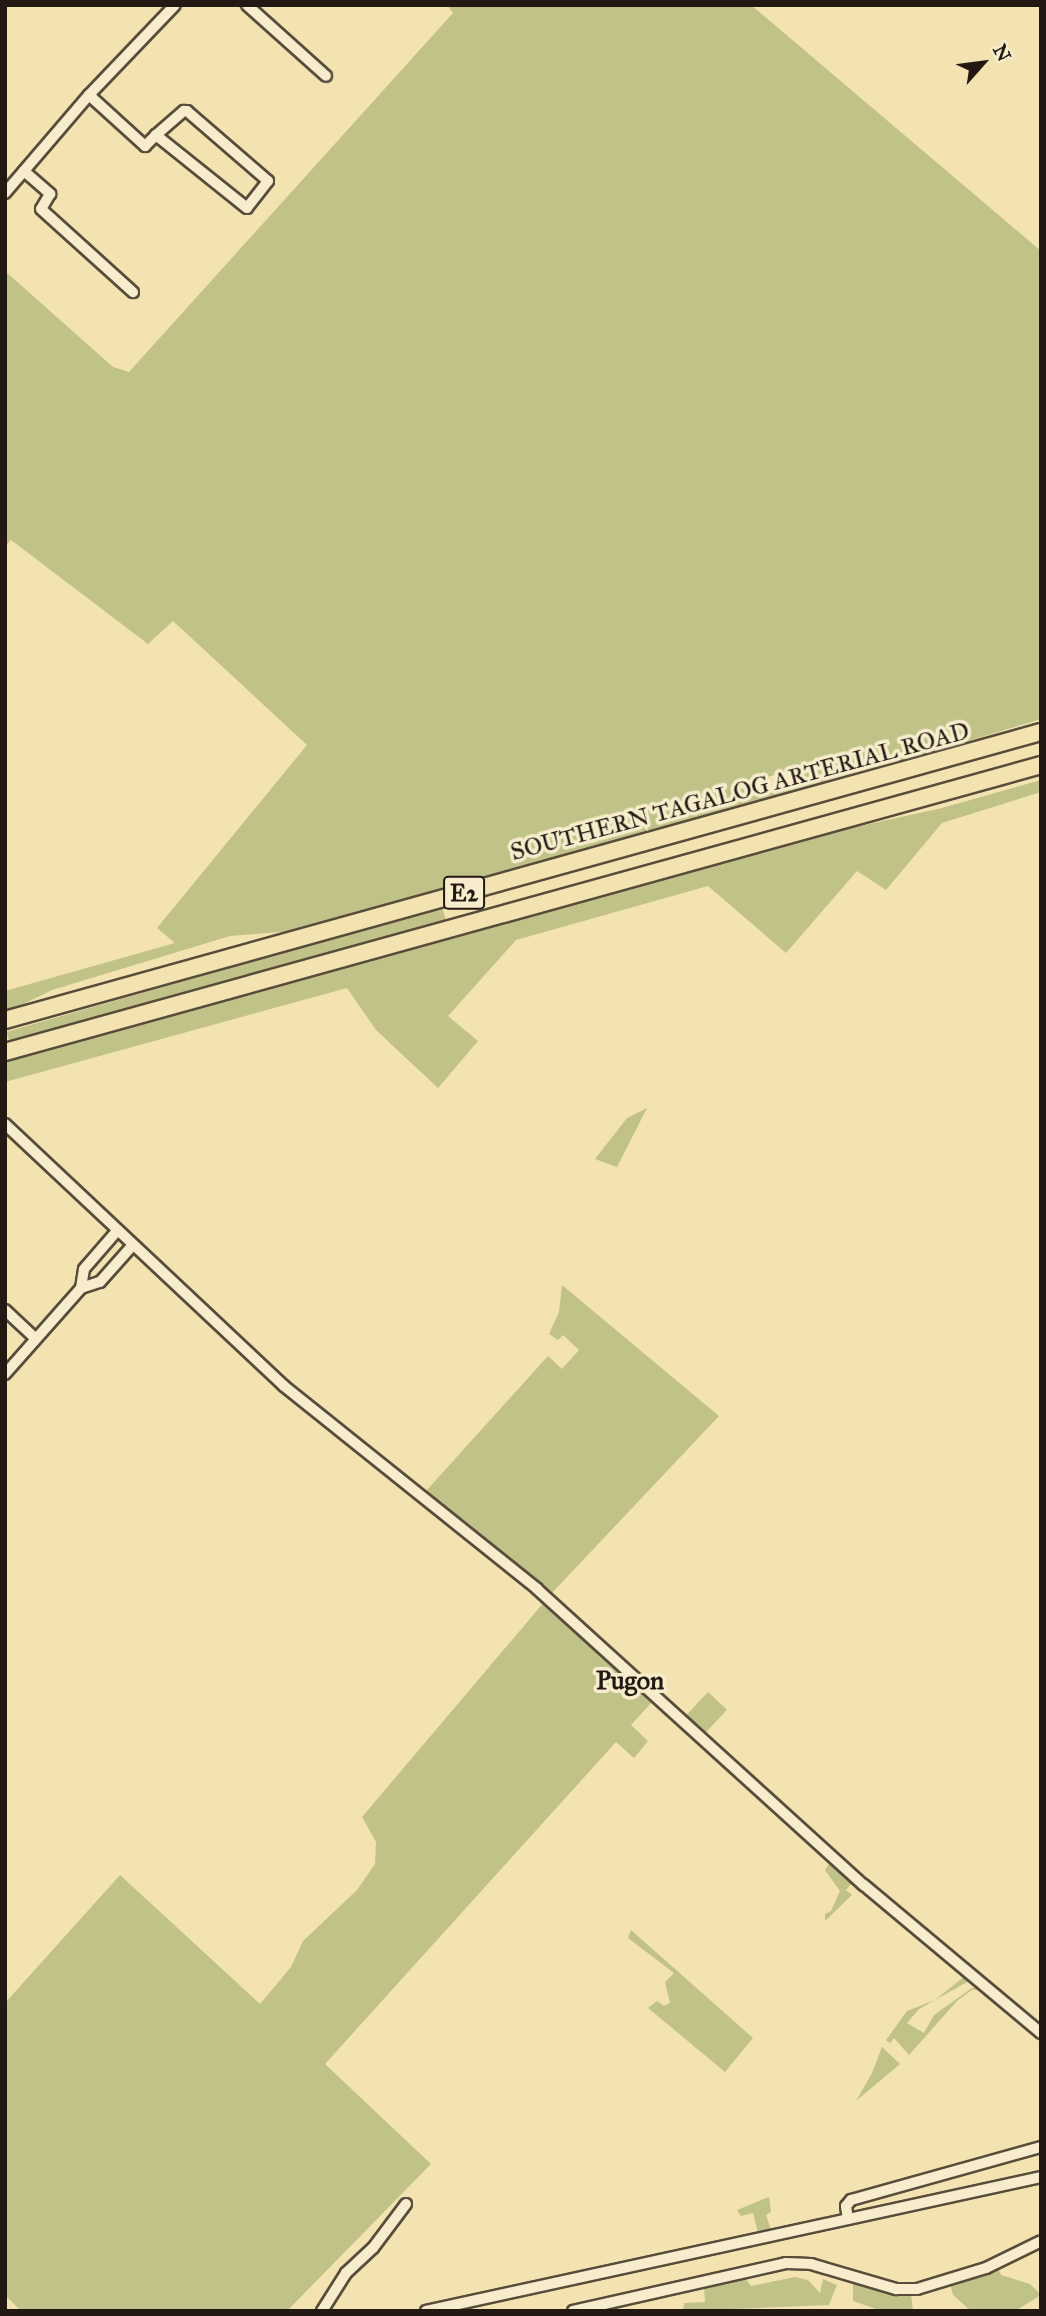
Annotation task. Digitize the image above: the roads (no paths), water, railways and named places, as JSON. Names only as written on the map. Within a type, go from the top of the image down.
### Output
[{"type":"highway","name":"SOUTHERN TAGALOG ARTERIAL ROAD","points":[[5,1020],[1041,731]]},
{"type":"highway","name":"E2","points":[[5,1052],[1041,765]]},
{"type":"highway","points":[[983,782],[1041,772]]},
{"type":"street","points":[[5,193],[89,95],[175,5]]},
{"type":"street","points":[[247,5],[326,76]]},
{"type":"street","points":[[89,95],[143,145],[187,111],[268,181],[247,208],[156,135]]},
{"type":"street","points":[[24,171],[50,194],[41,209],[134,292]]},
{"type":"street","points":[[5,1124],[116,1232],[324,1420],[537,1589],[864,1885],[1041,2033]]},
{"type":"street","points":[[81,1288],[84,1269],[116,1232]]},
{"type":"street","points":[[5,1374],[81,1288],[100,1282],[132,1246]]},
{"type":"street","points":[[5,1310],[36,1339]]},
{"type":"street","points":[[848,2219],[846,2206],[851,2200],[1041,2147]]},
{"type":"street","points":[[426,2311],[1041,2177]]},
{"type":"street","points":[[322,2311],[346,2273],[373,2248],[406,2204]]},
{"type":"street","points":[[573,2311],[786,2263],[816,2265],[896,2290],[917,2289],[986,2268],[1041,2241]]},
{"type":"district","name":"Pugon","points":[[630,1681]]}]
